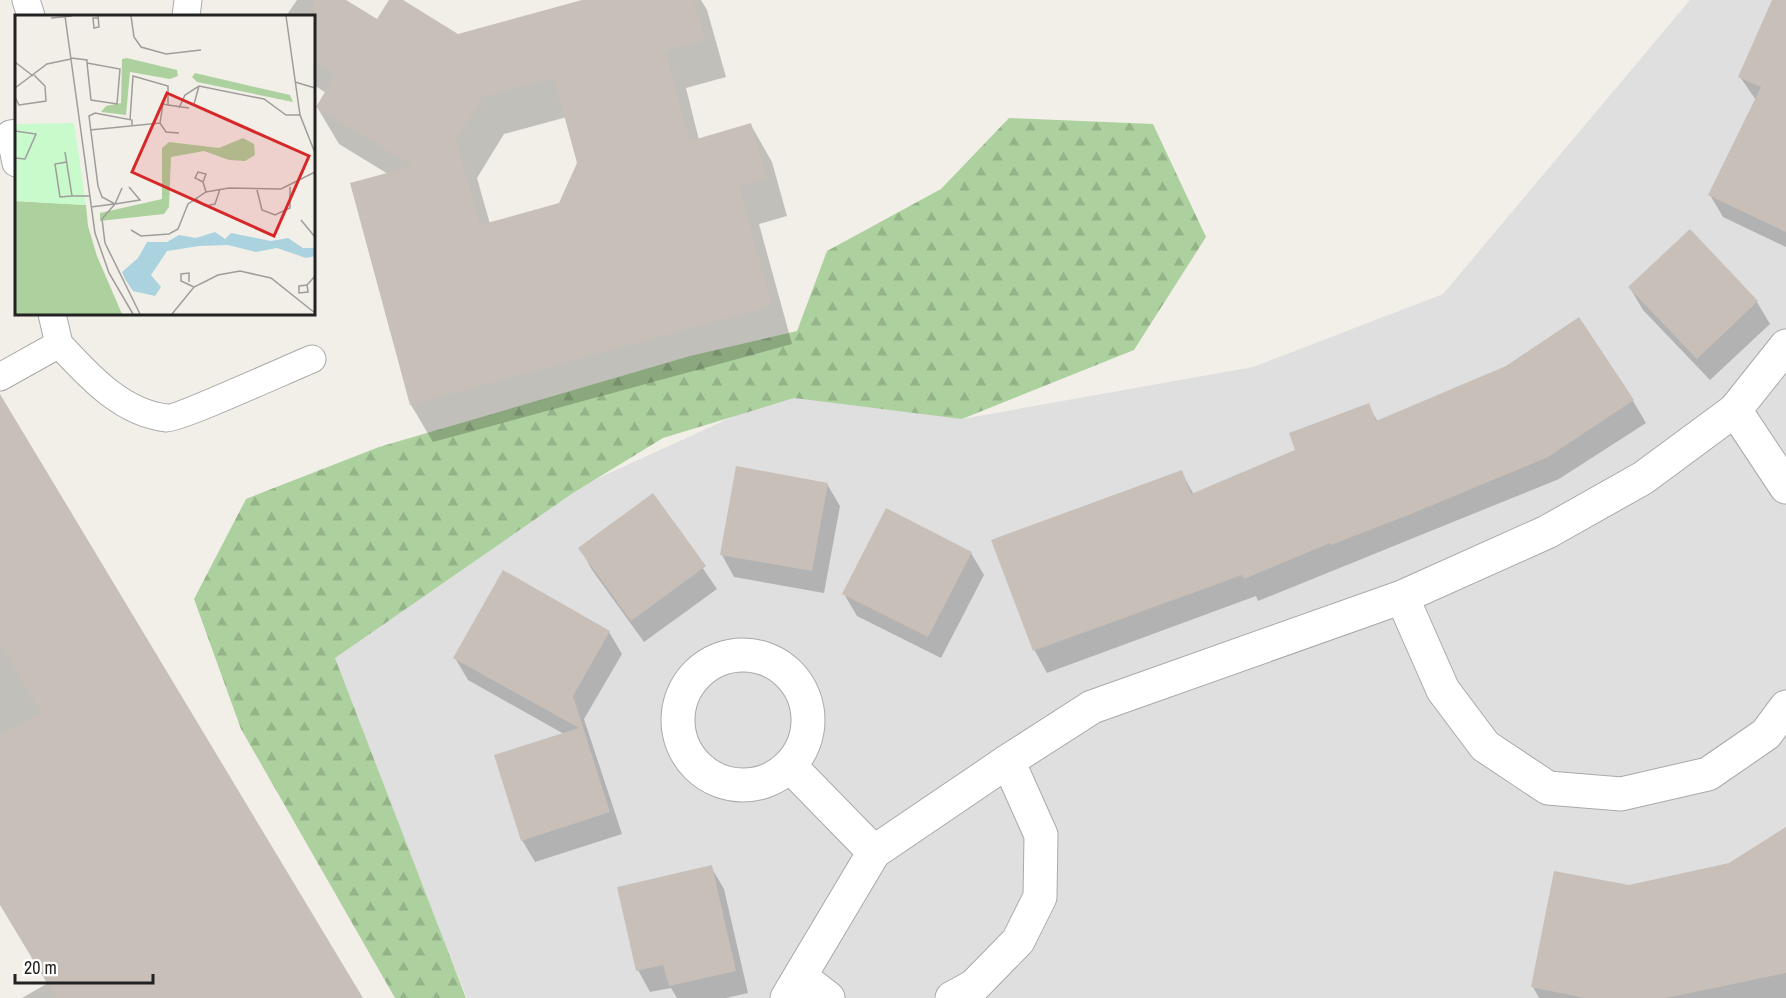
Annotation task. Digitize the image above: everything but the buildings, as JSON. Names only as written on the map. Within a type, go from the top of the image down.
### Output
[{"type":"street","points":[[828,998],[794,988],[874,852],[1092,707],[1402,597],[1547,532],[1634,483],[1735,410],[1786,346]]},
{"type":"street","points":[[1735,410],[1786,487]]},
{"type":"street","points":[[1402,597],[1443,690],[1485,746],[1548,788],[1621,794],[1708,774],[1766,734],[1786,707]]},
{"type":"street","points":[[952,998],[974,986],[1018,941],[1040,897],[1041,835],[1008,761]]},
{"type":"street","points":[[790,766],[874,852]]},
{"type":"lane","points":[[26,0],[31,15]]},
{"type":"lane","points":[[186,15],[188,0]]},
{"type":"lane","points":[[15,133],[10,134],[15,158]]},
{"type":"lane","points":[[52,315],[59,344],[85,371],[126,405],[169,418],[312,359]]},
{"type":"lane","points":[[0,377],[59,344]]},
{"type":"shaded area","points":[[1690,0],[1786,0],[1786,998],[467,998],[307,611],[938,323],[962,419],[1253,367],[1443,294]]},
{"type":"green space","points":[[1009,118],[1153,124],[1206,237],[1134,350],[962,419],[794,398],[663,438],[573,493],[335,658],[466,998],[395,998],[241,729],[194,599],[246,499],[379,447],[690,356],[797,331],[827,251],[941,189]]}]
